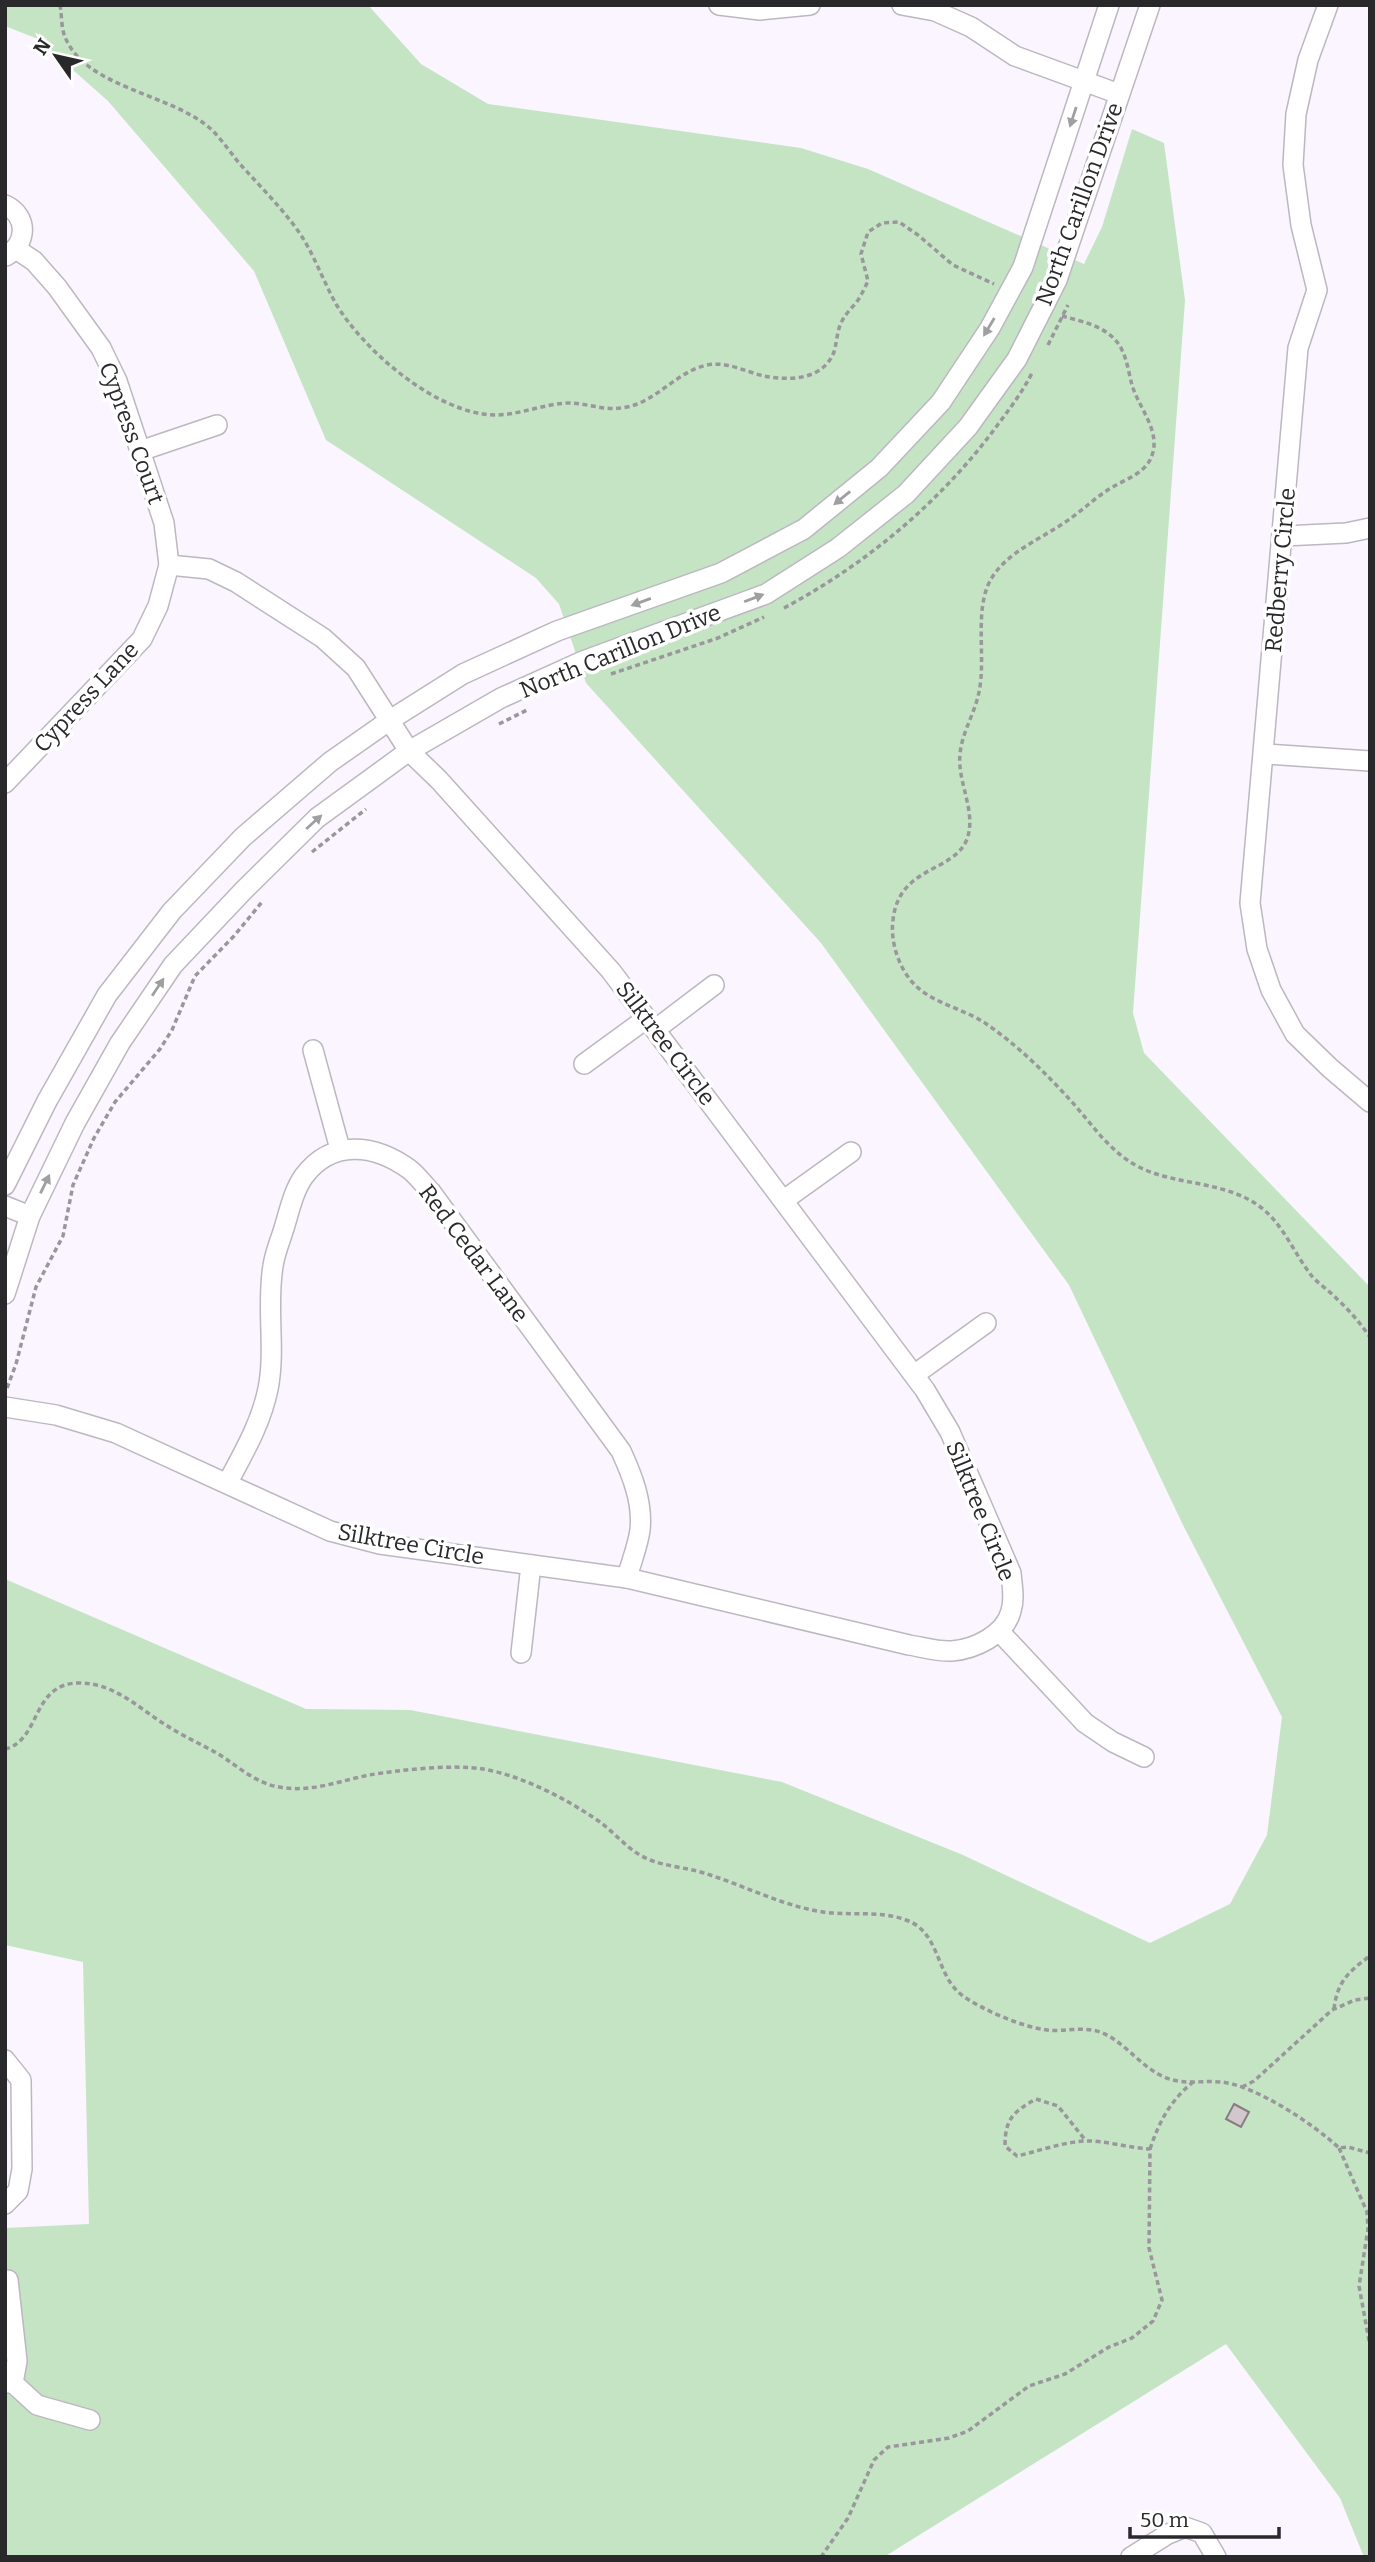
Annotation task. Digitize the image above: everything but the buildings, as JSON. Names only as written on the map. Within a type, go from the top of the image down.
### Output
[{"type":"street","points":[[719,5],[760,10],[810,5]]},
{"type":"street","points":[[902,5],[935,11],[971,27],[1015,56],[1119,94]]},
{"type":"street","name":"North Carillon Drive","points":[[5,1185],[47,1101],[107,995],[172,911],[243,837],[330,762],[463,674],[557,631],[721,573],[804,529],[879,468],[942,402],[990,328],[1023,267],[1109,5]]},
{"type":"street","name":"North Carillon Drive","points":[[5,1294],[30,1216],[75,1123],[120,1042],[173,965],[317,818],[409,751],[502,698],[583,661],[766,594],[838,548],[906,494],[968,427],[1017,359],[1057,280],[1150,5]]},
{"type":"street","name":"Redberry Circle","points":[[1328,5],[1308,60],[1296,114],[1293,165],[1301,225],[1317,290],[1298,348],[1284,536],[1250,903],[1257,949],[1271,990],[1295,1034],[1370,1102]]},
{"type":"street","name":"Cypress Court","points":[[5,205],[18,214],[22,223],[23,232],[11,253],[34,261],[57,287],[101,348],[117,381],[164,523],[169,565]]},
{"type":"street","points":[[140,451],[217,425]]},
{"type":"street","points":[[1284,536],[1346,533],[1370,528]]},
{"type":"street","name":"Silktree Circle","points":[[5,1407],[56,1415],[116,1433],[330,1531],[380,1544],[627,1578],[909,1645],[950,1652],[970,1648],[988,1640],[999,1631],[1011,1614],[1014,1595],[1011,1573],[950,1432],[914,1375],[611,971],[439,780],[409,751],[356,668],[323,638],[236,582],[209,569],[169,565]]},
{"type":"street","name":"Cypress Lane","points":[[5,783],[142,639],[158,606],[169,565]]},
{"type":"street","points":[[1265,754],[1370,761]]},
{"type":"street","points":[[584,1064],[714,985]]},
{"type":"street","points":[[228,1482],[256,1429],[268,1389],[272,1353],[270,1296],[273,1264],[293,1196],[304,1176],[320,1160],[340,1149],[313,1051]]},
{"type":"street","name":"Red Cedar Lane","points":[[340,1149],[359,1148],[378,1154],[409,1169],[431,1192],[621,1451],[632,1473],[640,1530],[627,1578]]},
{"type":"street","points":[[784,1200],[851,1152]]},
{"type":"street","points":[[5,1206],[30,1216]]},
{"type":"street","points":[[914,1375],[986,1323]]},
{"type":"street","points":[[521,1653],[531,1565]]},
{"type":"street","points":[[999,1631],[1085,1723],[1113,1742],[1144,1757]]},
{"type":"street","points":[[5,2060],[21,2080],[22,2169],[18,2192],[5,2204]]},
{"type":"street","points":[[8,2280],[18,2361],[9,2383],[37,2405],[90,2420]]},
{"type":"street","points":[[1130,2557],[1185,2527],[1202,2533],[1216,2557]]},
{"type":"path","points":[[60,5],[64,36],[77,58],[102,74],[180,108],[211,129],[297,228],[317,261],[335,302],[357,334],[424,390],[458,407],[484,415],[507,414],[570,403],[601,409],[627,407],[647,399],[680,375],[708,365],[738,367],[783,379],[809,376],[824,369],[833,354],[842,321],[859,299],[868,281],[861,254],[868,232],[883,223],[899,222],[953,265],[998,286]]},
{"type":"path","points":[[1056,314],[1110,334],[1122,350],[1134,394],[1153,432],[1154,450],[1147,464],[1137,474],[1103,493],[1073,517],[1001,565],[988,585],[983,603],[978,696],[959,756],[969,813],[968,835],[962,848],[909,884],[896,902],[892,922],[893,944],[915,985],[936,999],[988,1024],[1044,1072],[1117,1153],[1157,1175],[1236,1193],[1260,1206],[1276,1223],[1314,1279],[1357,1319],[1370,1337]]},
{"type":"path","points":[[311,854],[374,803]]},
{"type":"path","points":[[7,1386],[16,1364],[36,1287],[63,1236],[73,1185],[94,1138],[115,1102],[160,1049],[172,1030],[195,976],[267,897]]},
{"type":"path","points":[[5,1749],[17,1747],[26,1737],[40,1706],[51,1692],[76,1683],[105,1687],[132,1700],[163,1724],[222,1756],[251,1776],[277,1787],[308,1788],[370,1775],[455,1767],[483,1770],[540,1789],[574,1806],[648,1859],[704,1873],[807,1909],[874,1914],[911,1921],[930,1938],[945,1977],[954,1989],[966,1998],[1025,2025],[1048,2030],[1088,2029],[1101,2032],[1162,2076],[1183,2083],[1224,2082],[1241,2088],[1300,2117],[1325,2134],[1339,2148],[1367,2212],[1368,2229],[1359,2286],[1370,2346]]},
{"type":"path","points":[[1334,2009],[1336,1992],[1344,1979],[1370,1956]]},
{"type":"path","points":[[1241,2088],[1254,2081],[1334,2009],[1354,2000],[1370,1998]]},
{"type":"path","points":[[821,2557],[848,2518],[874,2460],[888,2447],[949,2438],[968,2431],[1029,2386],[1065,2374],[1109,2347],[1132,2338],[1153,2321],[1162,2300],[1149,2248],[1150,2150],[1165,2113],[1176,2096],[1193,2082]]},
{"type":"path","points":[[1086,2141],[1058,2106],[1036,2099],[1016,2110],[1005,2129],[1004,2146],[1017,2155],[1057,2144],[1086,2141],[1150,2150]]},
{"type":"path","points":[[1339,2148],[1348,2147],[1370,2153]]},
{"type":"green space","points":[[5,5],[368,5],[421,64],[488,104],[801,148],[868,169],[1084,264],[1102,227],[1132,129],[1164,143],[1185,300],[1133,1013],[1144,1053],[1370,1287],[1370,2557],[1364,2557],[1340,2498],[1226,2344],[884,2557],[5,2557],[5,2228],[89,2224],[83,1962],[5,1945],[5,1579],[306,1709],[410,1710],[782,1782],[963,1855],[1150,1943],[1230,1904],[1267,1835],[1282,1717],[1183,1525],[1069,1285],[821,943],[586,683],[559,604],[536,578],[326,440],[254,271],[108,101],[38,39],[5,26]]}]
